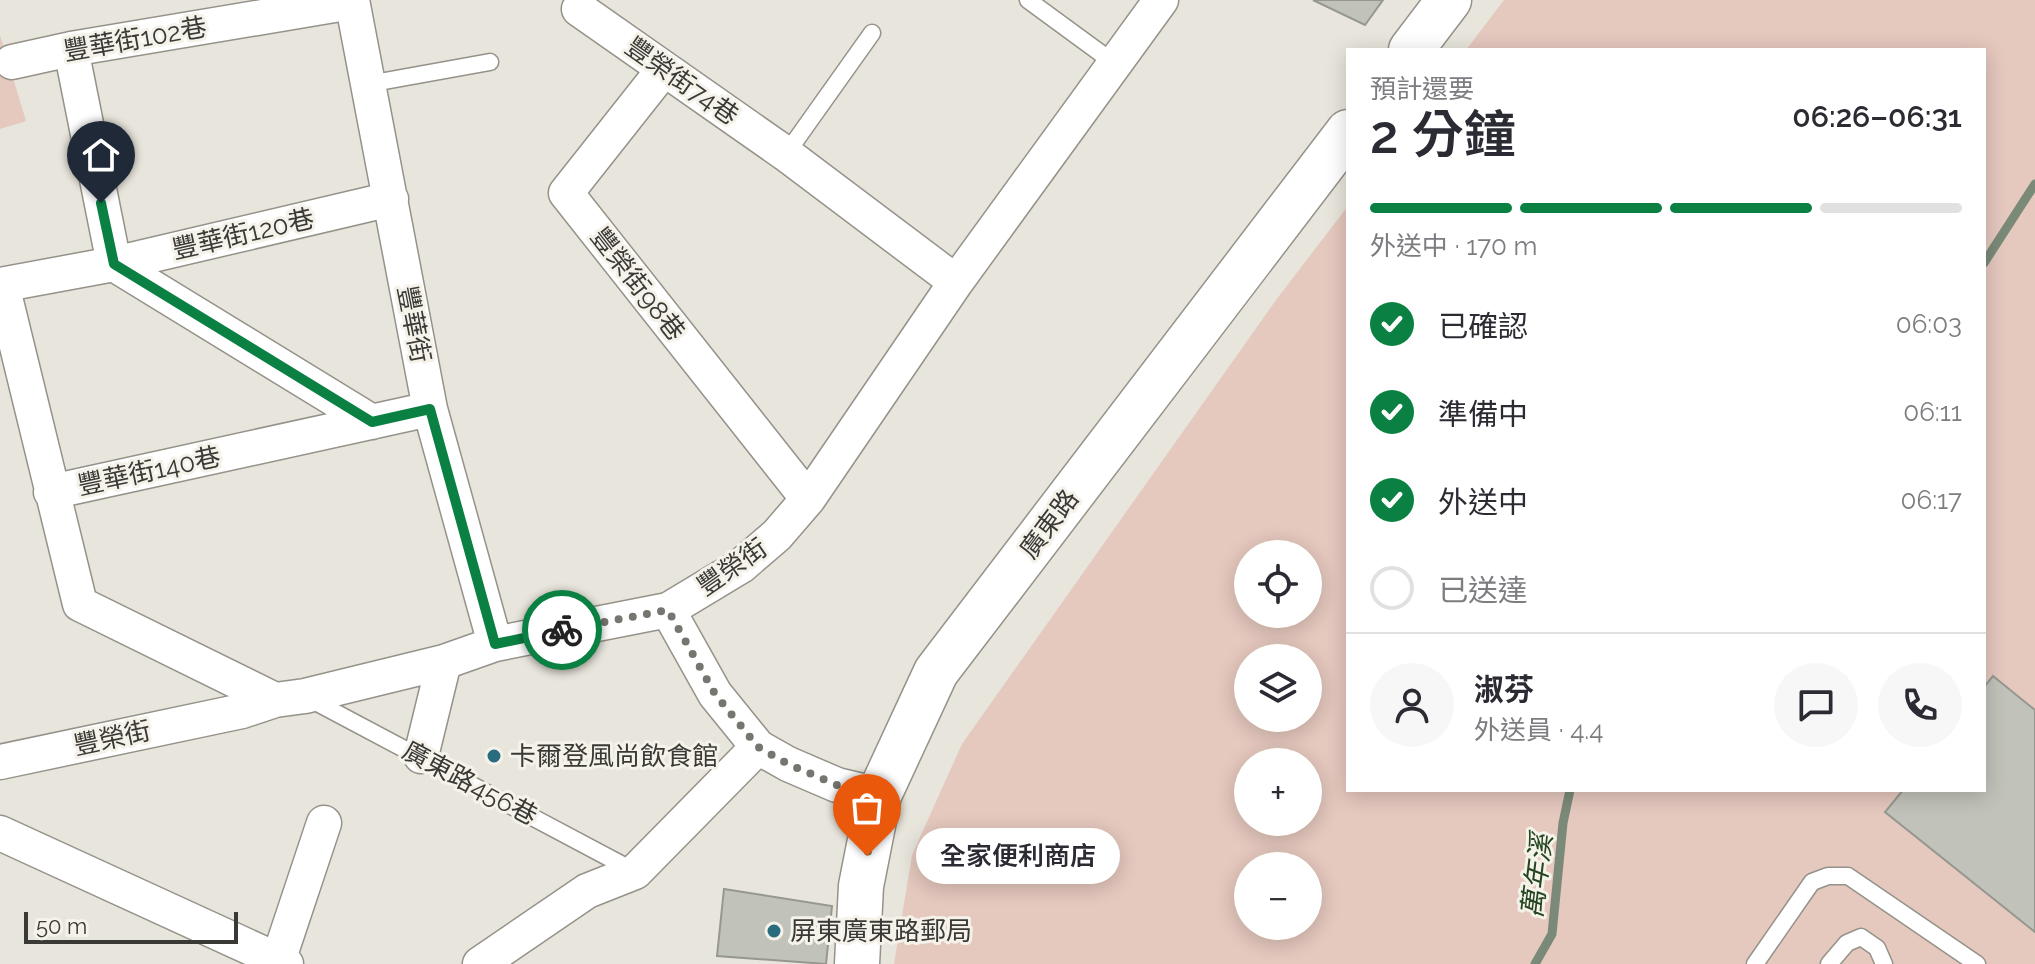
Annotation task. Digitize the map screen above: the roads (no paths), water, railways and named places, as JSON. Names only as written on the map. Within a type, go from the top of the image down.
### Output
[{"type":"street","name":"豐榮街","points":[[0,762],[242,711],[444,662],[495,644],[668,610],[741,566],[777,535],[808,499],[956,282],[1161,0]]},
{"type":"street","points":[[1413,48],[1449,0]]},
{"type":"street","name":"豐華街102巷","points":[[12,62],[352,1]]},
{"type":"street","name":"豐華街","points":[[352,1],[430,409],[495,644]]},
{"type":"street","name":"豐榮街74巷","points":[[579,9],[786,154],[956,282]]},
{"type":"street","points":[[71,49],[114,264],[372,422]]},
{"type":"street","name":"豐榮街98巷","points":[[664,69],[566,193],[808,499]]},
{"type":"street","name":"廣東路","points":[[857,964],[861,886],[879,795],[936,672],[1346,135]]},
{"type":"street","name":"豐華街120巷","points":[[1,285],[114,264],[391,199]]},
{"type":"street","points":[[1,285],[51,492]]},
{"type":"street","name":"豐華街140巷","points":[[290,698],[80,604],[51,492],[430,409]]},
{"type":"street","points":[[668,610],[715,694],[758,747],[837,785],[879,795]]},
{"type":"street","points":[[421,756],[444,662]]},
{"type":"street","points":[[480,964],[587,891],[635,872],[758,747]]},
{"type":"street","points":[[0,833],[282,962],[324,823]]},
{"type":"lane","points":[[1028,0],[1114,63]]},
{"type":"lane","points":[[786,154],[872,33]]},
{"type":"lane","points":[[368,84],[490,62]]},
{"type":"lane","name":"廣東路456巷","points":[[290,698],[421,756],[635,872]]},
{"type":"lane","points":[[1755,964],[1812,882],[1828,876],[1848,876],[1977,964]]},
{"type":"lane","points":[[1829,964],[1847,943],[1861,937],[1877,948],[1884,964]]},
{"type":"waterway","name":"萬年溪","points":[[1986,260],[2035,184]]},
{"type":"waterway","name":"萬年溪","points":[[1535,964],[1552,934],[1563,823],[1570,792]]},
{"type":"place","name":"卡爾登風尚飲食館","points":[[494,756]]},
{"type":"place","name":"全家便利商店","points":[[867,856]]},
{"type":"place","name":"屏東廣東路郵局","points":[[774,931]]}]
